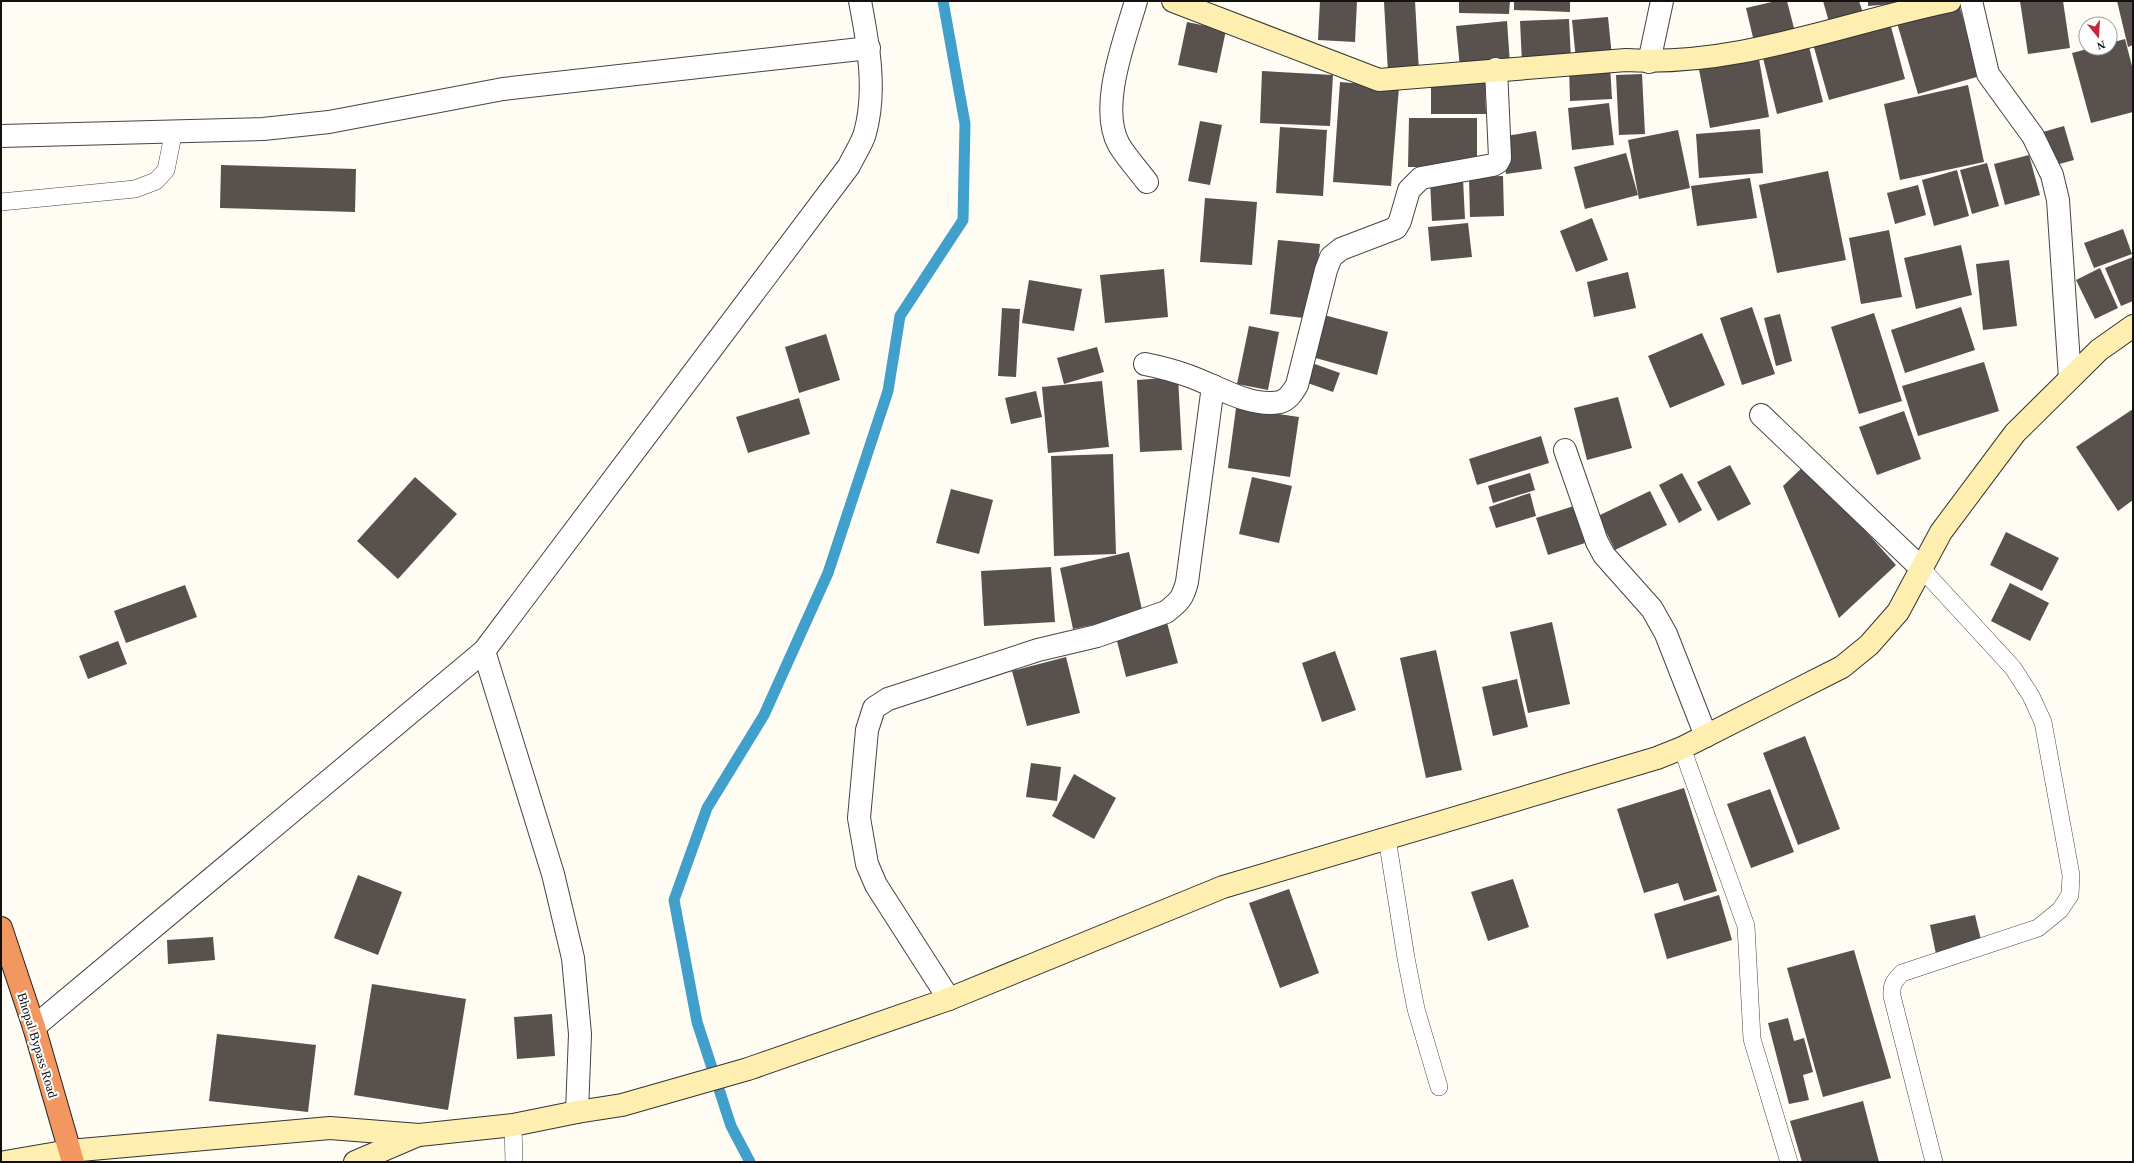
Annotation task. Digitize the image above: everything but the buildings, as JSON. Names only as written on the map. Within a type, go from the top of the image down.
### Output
[{"type":"highway","name":"Bhopal Bypass Road","points":[[1,928],[34,1027],[71,1157]]},
{"type":"street","points":[[34,1027],[484,651],[849,166],[865,133],[870,100],[869,48],[860,1]]},
{"type":"street","points":[[1136,1],[1113,82],[1111,114],[1118,144],[1147,182]]},
{"type":"street","points":[[1174,1],[1380,80],[1496,69],[1626,60],[1649,62],[1760,49],[1950,1]]},
{"type":"street","points":[[1649,62],[1662,1]]},
{"type":"street","points":[[1971,1],[1988,74],[2033,136],[2052,175],[2058,200],[2070,378]]},
{"type":"street","points":[[1,136],[174,130],[263,129],[329,122],[503,89],[869,48]]},
{"type":"street","points":[[1145,364],[1168,369],[1239,396],[1265,403],[1282,401],[1292,394],[1297,385],[1326,270],[1331,257],[1341,249],[1396,228],[1400,221],[1410,190],[1421,178],[1492,165],[1498,162],[1500,158],[1496,69]]},
{"type":"street","points":[[5,1162],[71,1157],[330,1128],[419,1135],[513,1125],[577,1112],[622,1105],[748,1069],[949,999],[1223,887],[1657,758],[1682,748],[1842,667],[1869,645],[1898,612],[1941,532],[2015,433],[2099,350],[2133,326]]},
{"type":"street","points":[[949,999],[876,885],[867,864],[859,818],[867,730],[874,708],[888,699],[1038,650],[1097,636],[1166,612],[1175,605],[1184,596],[1187,582],[1213,386]]},
{"type":"street","points":[[1761,415],[1922,569]]},
{"type":"street","points":[[1565,450],[1597,542],[1604,555],[1652,609],[1666,634],[1706,736]]},
{"type":"street","points":[[484,651],[553,874],[573,958],[580,1034],[577,1112]]},
{"type":"street","points":[[355,1162],[419,1135]]},
{"type":"lane","points":[[1,202],[134,189],[156,181],[166,170],[174,130]]},
{"type":"lane","points":[[1922,569],[2013,668],[2031,696],[2043,722],[2071,875],[2070,895],[2064,905],[2038,928],[1902,973],[1894,980],[1892,996],[1934,1162]]},
{"type":"lane","points":[[1682,748],[1746,926],[1752,1039],[1789,1162]]},
{"type":"lane","points":[[1387,838],[1416,1009],[1439,1087]]},
{"type":"lane","points":[[513,1125],[514,1162]]},
{"type":"waterway","points":[[750,1162],[731,1126],[697,1022],[674,900],[707,808],[764,715],[828,573],[888,391],[900,316],[963,220],[965,124],[943,1]]}]
